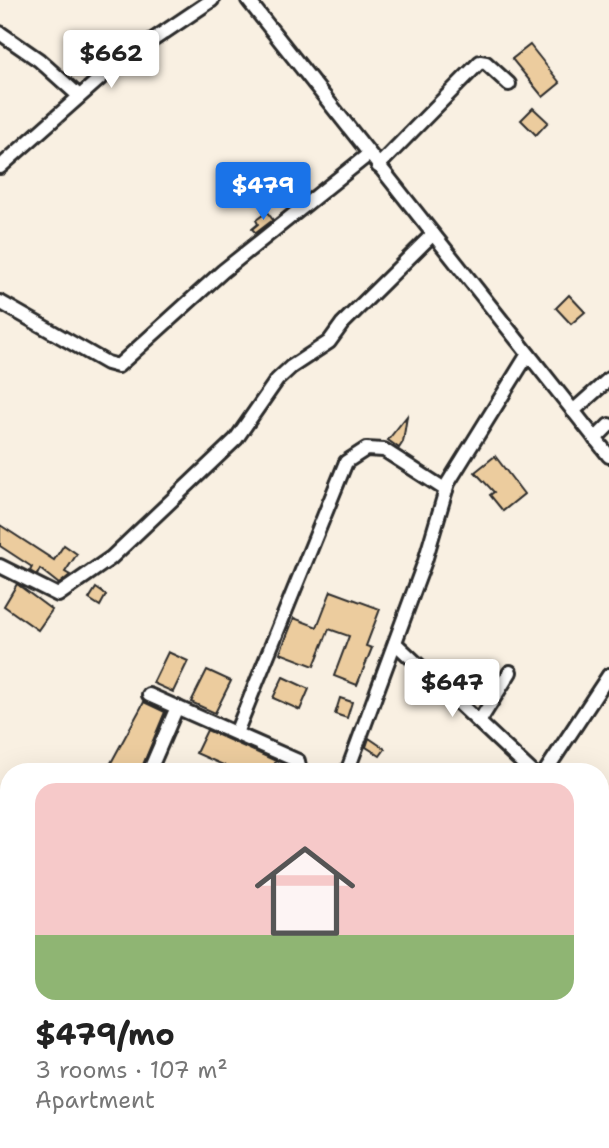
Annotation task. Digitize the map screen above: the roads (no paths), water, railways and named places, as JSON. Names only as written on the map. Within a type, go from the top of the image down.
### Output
[{"type":"street","points":[[0,167],[78,95],[114,66],[212,0]]},
{"type":"street","points":[[248,0],[609,456]]},
{"type":"street","points":[[0,33],[39,60],[78,95]]},
{"type":"street","points":[[377,166],[480,62],[486,63],[509,84]]},
{"type":"street","points":[[0,302],[107,363],[118,366],[223,271],[369,155]]},
{"type":"street","points":[[0,566],[58,595],[104,564],[236,439],[277,380],[329,342],[342,324],[433,234]]},
{"type":"street","points":[[349,763],[425,561],[446,490],[528,354]]},
{"type":"street","points":[[573,411],[609,379]]},
{"type":"street","points":[[595,439],[609,425]]},
{"type":"street","points":[[236,733],[346,462],[366,449],[384,450],[446,490]]},
{"type":"street","points":[[395,643],[522,763]]},
{"type":"street","points":[[479,722],[510,672]]},
{"type":"street","points":[[552,763],[609,675]]},
{"type":"street","points":[[149,695],[298,763]]},
{"type":"street","points":[[153,763],[177,707]]}]
